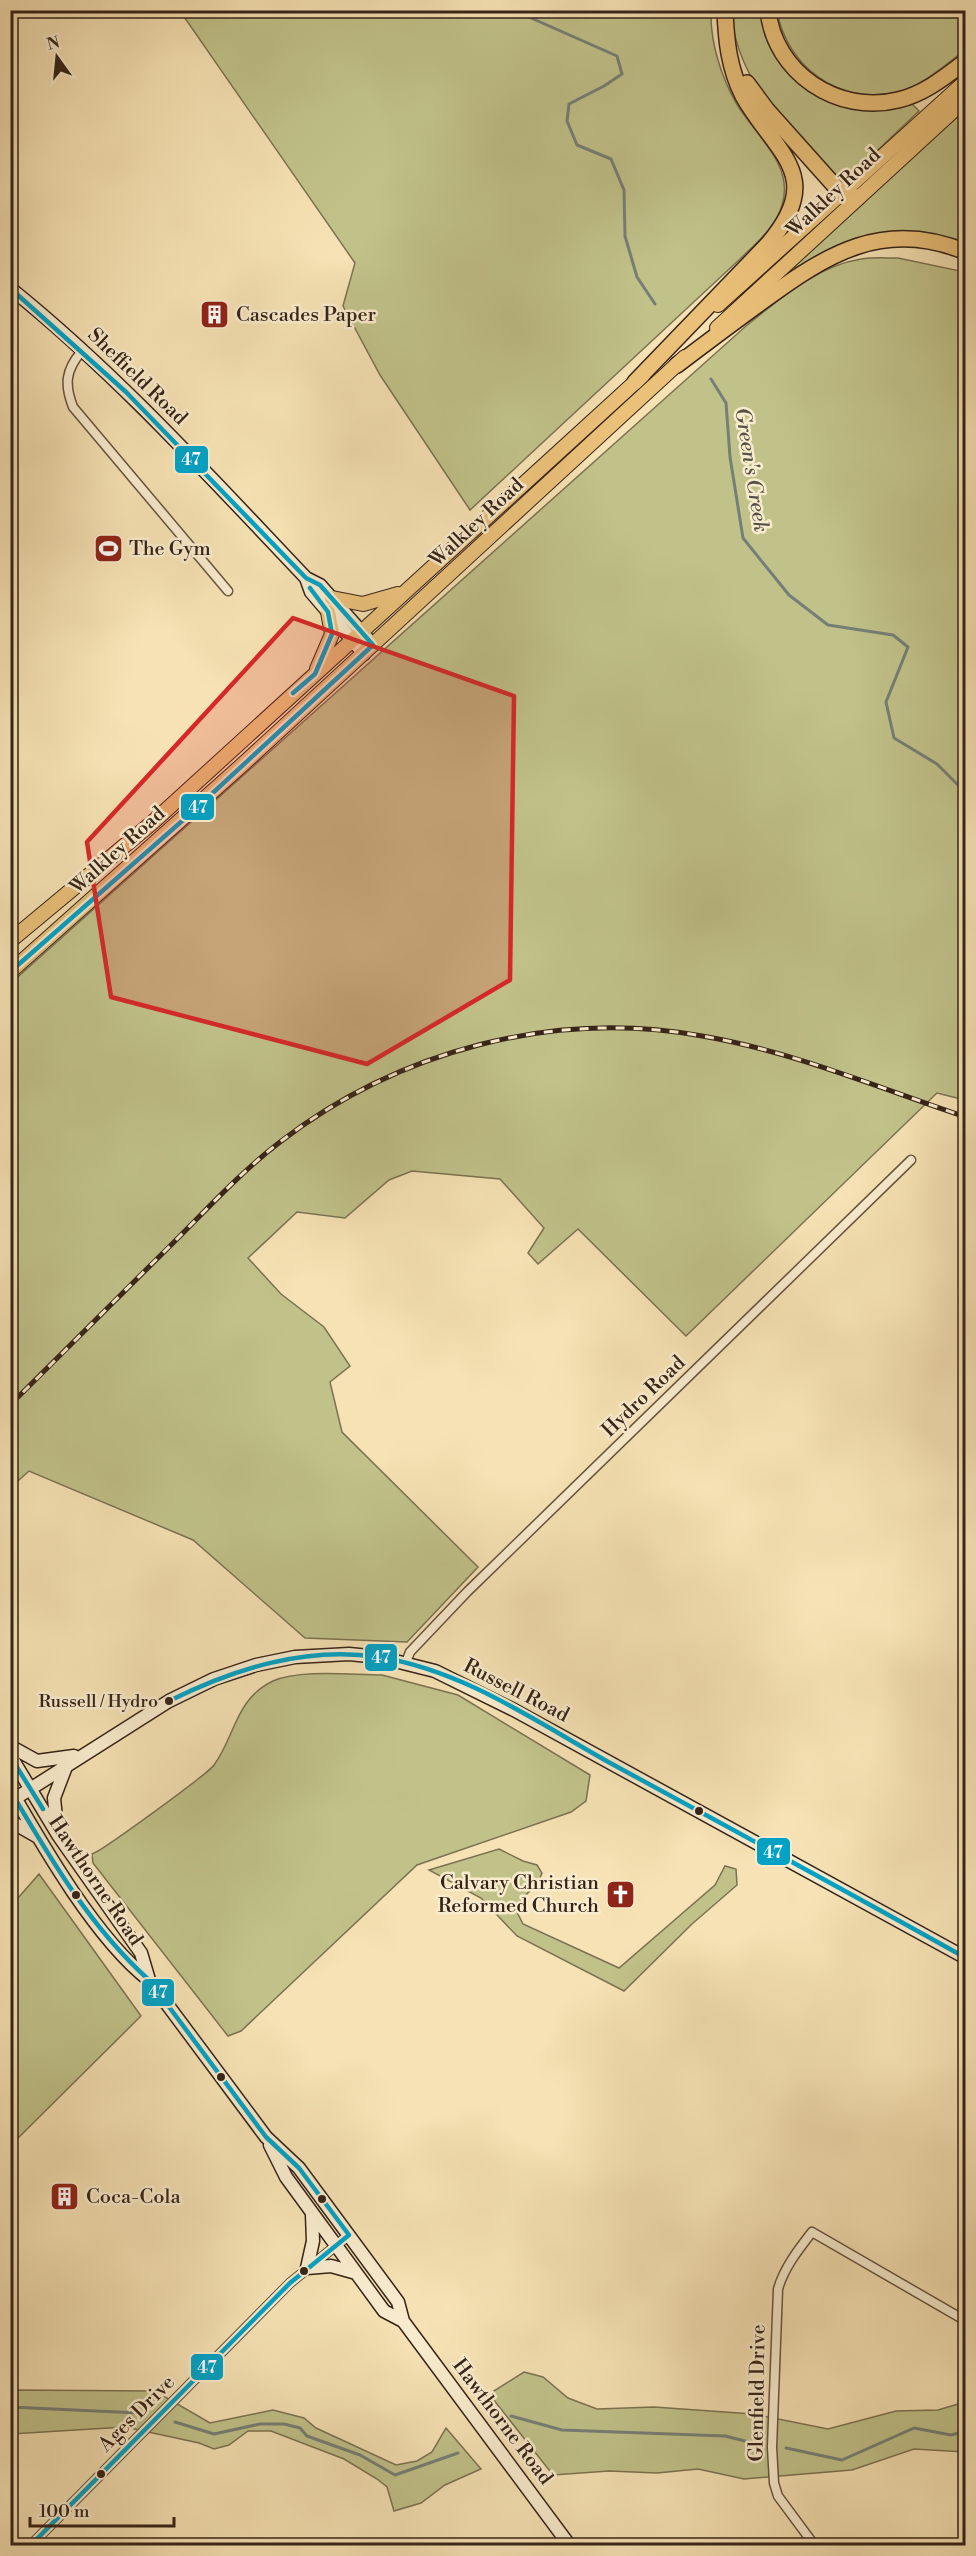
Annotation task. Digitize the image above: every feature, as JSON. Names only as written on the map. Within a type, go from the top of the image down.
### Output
[{"type":"highway","points":[[635,382],[768,244],[780,230],[791,210],[794,189],[792,168],[782,148],[743,94],[731,62],[725,10]]},
{"type":"highway","points":[[768,10],[775,40],[790,64],[812,84],[845,100],[873,104],[899,100],[923,90],[966,61]]},
{"type":"highway","points":[[727,30],[739,66],[755,96],[842,194],[858,197]]},
{"type":"highway","points":[[677,364],[807,269],[842,250],[873,241],[899,238],[933,241],[966,252]]},
{"type":"main road","name":"Walkley Road","points":[[10,941],[176,800],[966,81]]},
{"type":"main road","name":"Walkley Road","points":[[10,972],[242,766],[966,99]]},
{"type":"main road","name":"Sheffield Road","points":[[10,288],[165,429],[306,578],[320,585],[368,649]]},
{"type":"main road","name":"Sheffield Road","points":[[306,578],[311,592],[328,612],[357,635]]},
{"type":"main road","points":[[332,598],[358,604],[371,603],[405,591]]},
{"type":"main road","points":[[315,674],[332,634],[328,612]]},
{"type":"main road","name":"Russell Road","points":[[13,1794],[31,1788],[181,1695],[214,1679],[256,1665],[295,1657],[332,1654],[363,1655],[406,1662],[435,1671],[514,1710],[966,1958]]},
{"type":"main road","points":[[10,1746],[28,1758],[42,1761],[84,1754]]},
{"type":"main road","points":[[10,1755],[31,1788]]},
{"type":"main road","points":[[58,1835],[54,1798],[67,1764]]},
{"type":"main road","name":"Hawthorne Road","points":[[31,1788],[58,1835],[141,1953],[149,1980]]},
{"type":"main road","name":"Hawthorne Road","points":[[13,1794],[40,1838],[125,1962],[149,1980],[266,2137],[299,2168],[398,2302],[403,2321],[570,2546]]},
{"type":"main road","points":[[10,1821],[40,1838]]},
{"type":"main road","name":"Hawthorne Road","points":[[266,2137],[285,2177],[334,2245],[384,2311],[403,2321]]},
{"type":"main road","points":[[312,2214],[313,2241],[308,2268],[331,2266],[356,2273]]},
{"type":"street","points":[[81,352],[70,365],[67,377],[66,390],[73,406],[228,591]]},
{"type":"street","name":"Hydro Road","points":[[406,1662],[410,1652],[467,1592],[910,1160]]},
{"type":"street","name":"Glenfield Drive","points":[[815,2546],[778,2496],[774,2483],[772,2447],[778,2289],[782,2276],[808,2236],[812,2232],[966,2321]]},
{"type":"street","name":"Ages Drive","points":[[30,2546],[308,2268],[349,2235]]},
{"type":"highlighted area","points":[[293,618],[514,696],[510,980],[367,1064],[111,997],[87,842]]},
{"type":"green space","points":[[180,11],[711,11],[712,35],[726,82],[736,103],[771,150],[783,176],[782,205],[770,228],[752,247],[470,510],[380,375],[343,306],[355,263]]},
{"type":"green space","points":[[731,11],[764,11],[808,86],[911,103],[919,111],[842,184],[787,126],[756,85],[735,38]]},
{"type":"green space","points":[[777,11],[965,11],[965,50],[932,75],[904,90],[874,95],[854,93],[835,87],[818,77],[804,64],[792,49]]},
{"type":"green space","points":[[965,110],[965,246],[910,234],[879,234],[842,245],[798,270],[793,265]]},
{"type":"green space","points":[[898,258],[965,272],[965,1100],[937,1093],[686,1336],[578,1229],[538,1264],[528,1253],[544,1228],[500,1179],[412,1171],[389,1180],[345,1218],[297,1212],[248,1258],[281,1294],[324,1327],[350,1366],[330,1382],[342,1432],[478,1567],[407,1642],[305,1638],[193,1540],[29,1471],[11,1487],[11,983],[746,326],[799,285],[829,269],[861,259]]},
{"type":"green space","points":[[297,1675],[382,1675],[458,1695],[590,1775],[586,1801],[571,1812],[417,1865],[241,2031],[228,2036],[93,1863],[92,1854],[115,1840],[208,1771],[221,1754],[243,1708],[260,1689],[273,1681]]},
{"type":"green space","points":[[499,1849],[537,1865],[542,1873],[537,1883],[515,1908],[523,1924],[619,1968],[715,1885],[725,1866],[736,1869],[737,1885],[692,1924],[624,1991],[517,1936],[481,1898],[429,1870]]},
{"type":"green space","points":[[39,1874],[141,2016],[11,2145],[11,1906]]},
{"type":"green space","points":[[524,2372],[543,2377],[568,2398],[597,2409],[654,2407],[753,2414],[828,2429],[896,2411],[938,2410],[965,2402],[965,2452],[914,2449],[852,2470],[744,2479],[698,2469],[657,2473],[609,2471],[553,2475],[489,2394]]},
{"type":"green space","points":[[11,2390],[155,2391],[210,2423],[273,2410],[304,2418],[316,2428],[396,2465],[417,2461],[432,2452],[446,2428],[481,2469],[445,2485],[421,2503],[394,2511],[387,2487],[377,2479],[344,2459],[271,2431],[248,2431],[229,2445],[214,2449],[199,2443],[125,2427],[11,2434]]},
{"type":"waterway","name":"Green's Creek","points":[[513,10],[617,56],[622,74],[569,104],[567,121],[577,145],[611,159],[624,190],[625,236],[637,277],[655,304]]},
{"type":"waterway","name":"Green's Creek","points":[[711,379],[726,403],[730,457],[743,538],[789,595],[828,625],[893,635],[908,647],[886,702],[894,738],[937,764],[966,793]]},
{"type":"waterway","points":[[10,2407],[139,2413]]},
{"type":"waterway","points":[[511,2416],[562,2430],[725,2436],[757,2444]]},
{"type":"waterway","points":[[175,2422],[214,2434],[260,2424],[284,2424],[300,2428],[307,2436],[360,2455],[395,2475],[458,2453]]},
{"type":"waterway","points":[[786,2448],[842,2460],[914,2428],[951,2435],[966,2431]]},
{"type":"railway","points":[[10,1405],[226,1190],[280,1142],[326,1110],[375,1083],[426,1061],[479,1045],[534,1034],[590,1028],[646,1029],[702,1036],[769,1051],[835,1071],[966,1117]]},
{"type":"transit line","name":"47","points":[[10,288],[126,392],[306,578],[320,585],[373,645],[190,814],[10,972]]},
{"type":"transit line","name":"47","points":[[293,693],[315,674],[332,634],[328,612],[310,588]]},
{"type":"transit line","name":"47","points":[[169,1701],[244,1670],[270,1663],[324,1655],[351,1654],[378,1657],[440,1673],[500,1700],[966,1958]]},
{"type":"transit line","name":"47","points":[[10,1756],[43,1809]]},
{"type":"transit line","name":"47","points":[[10,1790],[56,1866],[90,1915],[108,1938],[149,1980],[266,2137],[299,2168],[349,2235],[290,2283],[30,2546]]},
{"type":"place","name":"Cascades Paper","points":[[215,315]]},
{"type":"place","name":"The Gym","points":[[108,549]]},
{"type":"place","name":"Russell / Hydro","points":[[169,1701]]},
{"type":"place","name":"Calvary Christian Reformed Church","points":[[620,1895]]},
{"type":"place","name":"Coca-Cola","points":[[65,2197]]}]
